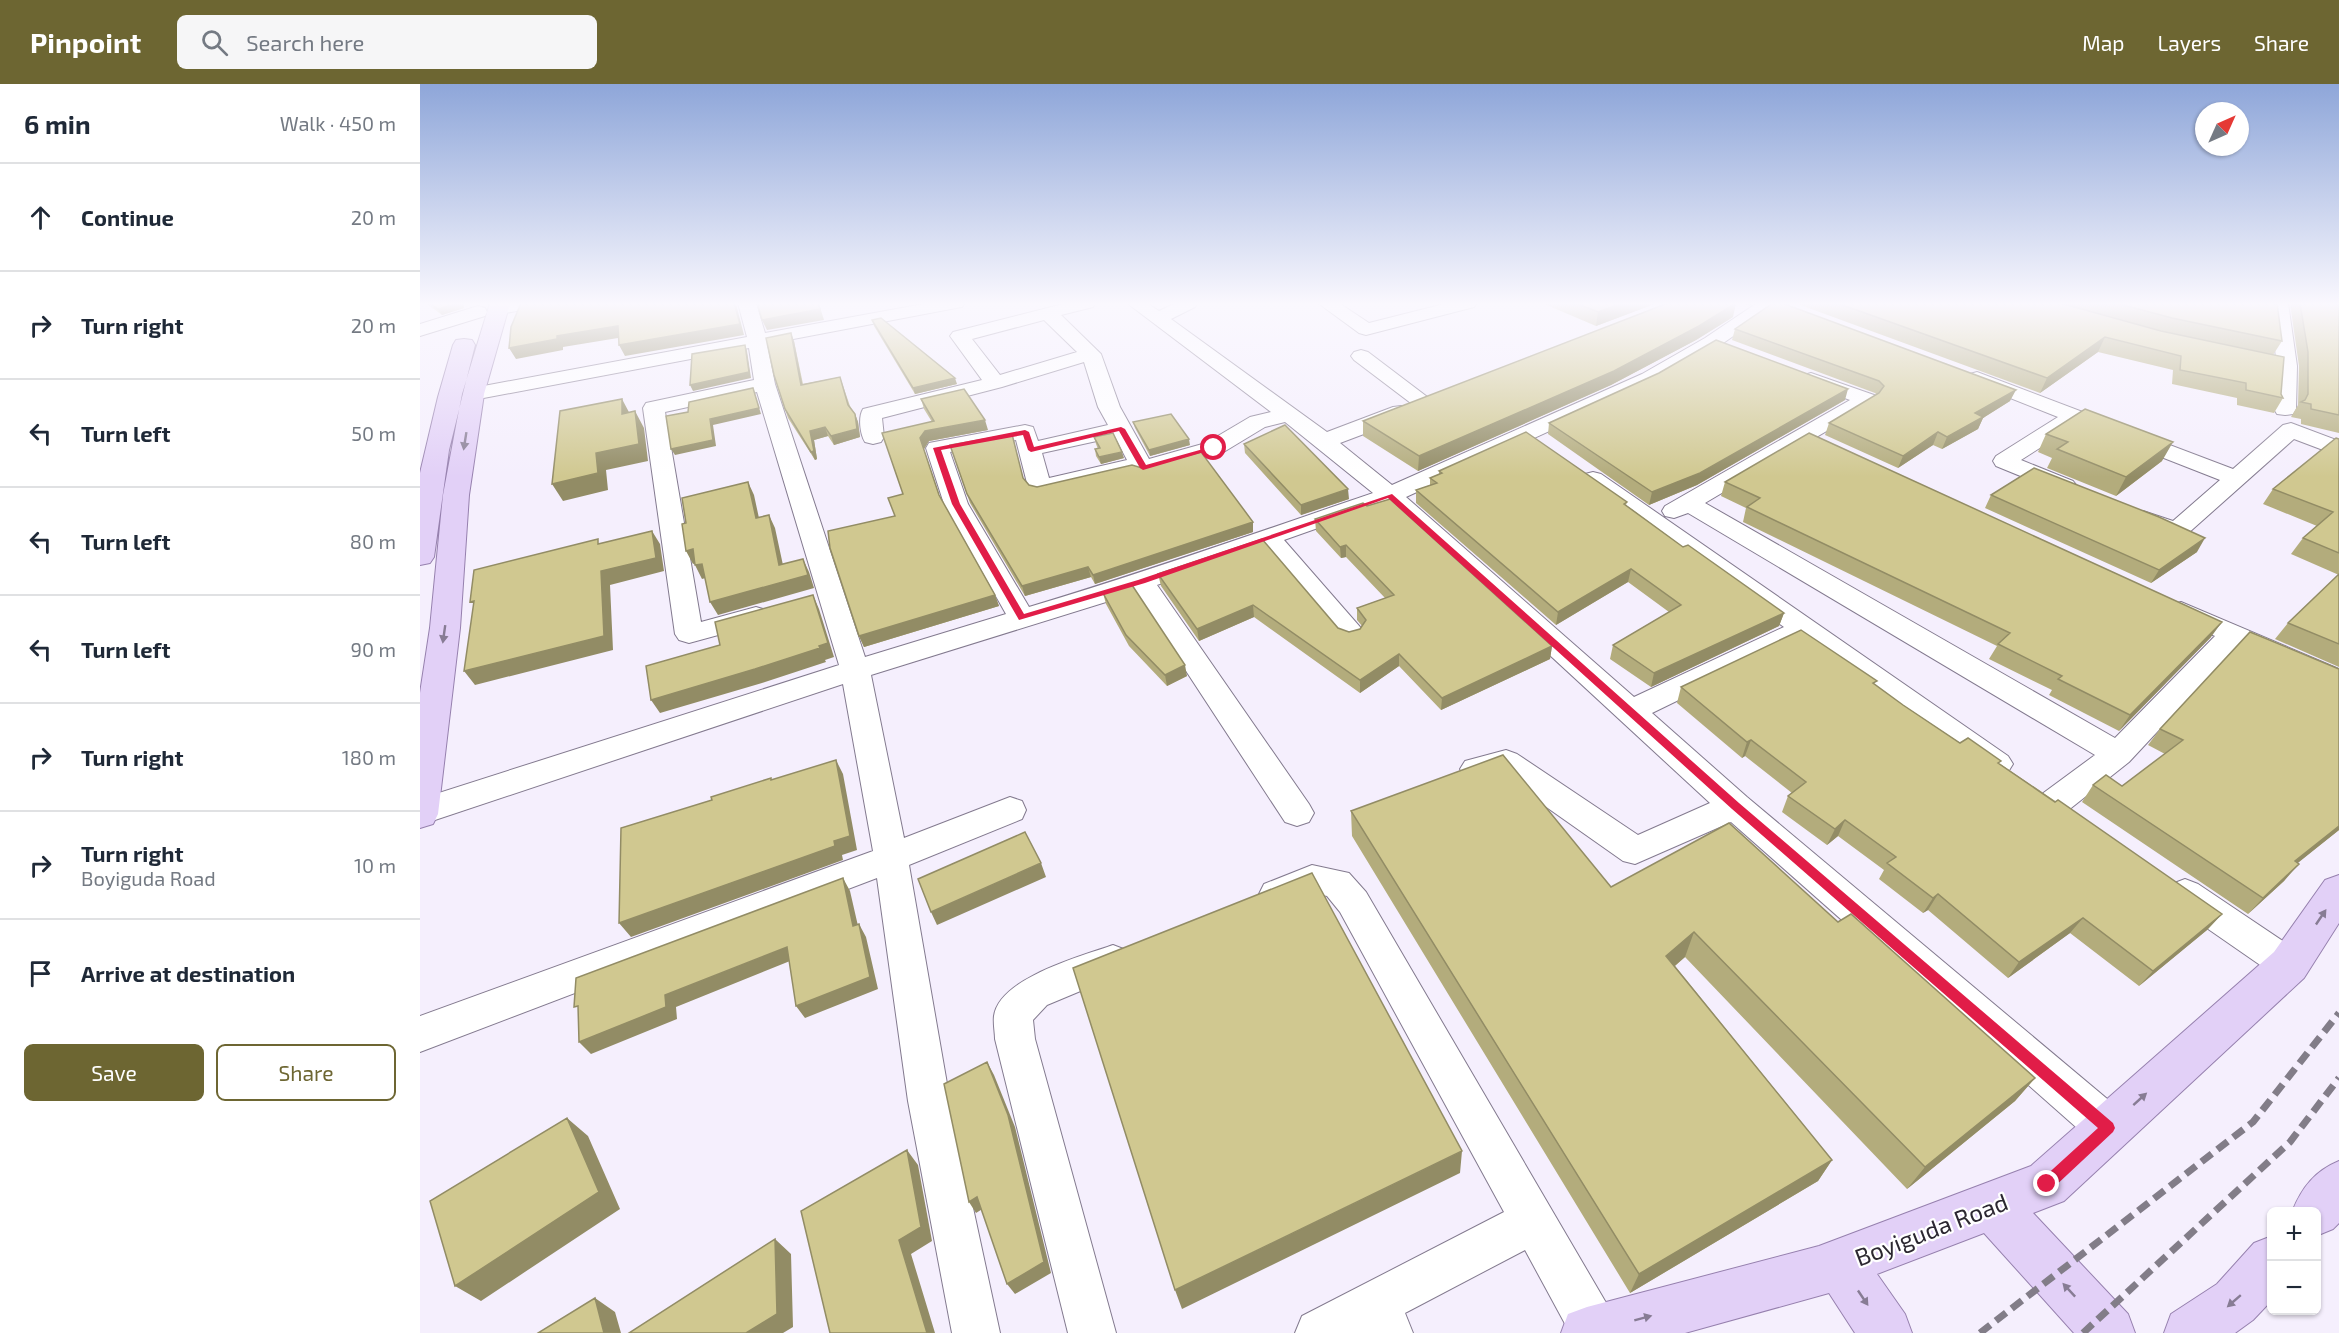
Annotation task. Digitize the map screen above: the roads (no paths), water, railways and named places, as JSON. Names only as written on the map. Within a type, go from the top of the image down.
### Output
[{"type":"main road","points":[[420,557],[423,503],[447,399],[459,361]]},
{"type":"main road","points":[[420,813],[445,628],[456,495],[479,361]]},
{"type":"main road","name":"Boyiguda Road","points":[[1591,1332],[1819,1271],[2047,1184],[2289,965],[2339,891]]},
{"type":"main road","points":[[2320,1207],[2339,1185]]},
{"type":"main road","points":[[1992,1205],[2109,1333]]},
{"type":"main road","points":[[1840,1264],[1886,1333]]},
{"type":"main road","points":[[2190,1333],[2235,1302],[2267,1266]]},
{"type":"street","points":[[473,394],[646,361]]},
{"type":"street","points":[[761,361],[765,384],[820,598],[855,670],[891,858],[929,1101],[976,1333]]},
{"type":"street","points":[[978,361],[994,383]]},
{"type":"street","points":[[873,437],[872,414],[994,383],[1067,361]]},
{"type":"street","points":[[1093,361],[1109,407],[1143,468],[1214,448],[1258,422],[1288,415]]},
{"type":"street","points":[[1215,361],[1324,441],[1389,495],[1735,806],[2109,1128]]},
{"type":"street","points":[[1368,361],[1423,403]]},
{"type":"street","points":[[420,813],[855,670],[1142,582],[1267,536],[1389,495],[1688,361]]},
{"type":"street","points":[[2265,361],[2287,366]]},
{"type":"street","points":[[2285,409],[2286,361]]},
{"type":"street","points":[[1654,522],[1814,441],[1867,399],[1790,371]]},
{"type":"street","points":[[1961,372],[2237,480]]},
{"type":"street","points":[[765,384],[654,408],[689,634],[777,610]]},
{"type":"street","points":[[1324,441],[1444,395]]},
{"type":"street","points":[[2075,416],[2004,461],[2090,496]]},
{"type":"street","points":[[1031,450],[1121,429]]},
{"type":"street","points":[[2122,509],[2176,531],[2237,480],[2291,430],[2339,449]]},
{"type":"street","points":[[1022,618],[956,504],[937,448],[1025,432],[1040,487],[1140,464]]},
{"type":"street","points":[[1527,433],[2044,797],[2118,754],[2233,634]]},
{"type":"street","points":[[1688,503],[2118,754]]},
{"type":"street","points":[[1267,536],[1350,633]]},
{"type":"street","points":[[1142,582],[1297,813]]},
{"type":"street","points":[[2158,600],[2339,680]]},
{"type":"street","points":[[1629,712],[1804,628]]},
{"type":"street","points":[[1452,775],[1506,762],[1635,851],[1735,806]]},
{"type":"street","points":[[420,1034],[891,858],[1010,810]]},
{"type":"street","points":[[2161,878],[2289,965]]},
{"type":"street","points":[[1248,906],[1312,879],[1337,883],[1353,902],[1533,1221],[1591,1332]]},
{"type":"street","points":[[1092,1333],[1015,1039],[1013,1014],[1033,993],[1140,950]]},
{"type":"street","points":[[1319,1333],[1382,1318],[1533,1221]]},
{"type":"railway","points":[[1980,1333],[2253,1122],[2339,1013]]},
{"type":"railway","points":[[2083,1333],[2290,1142],[2339,1078]]}]
